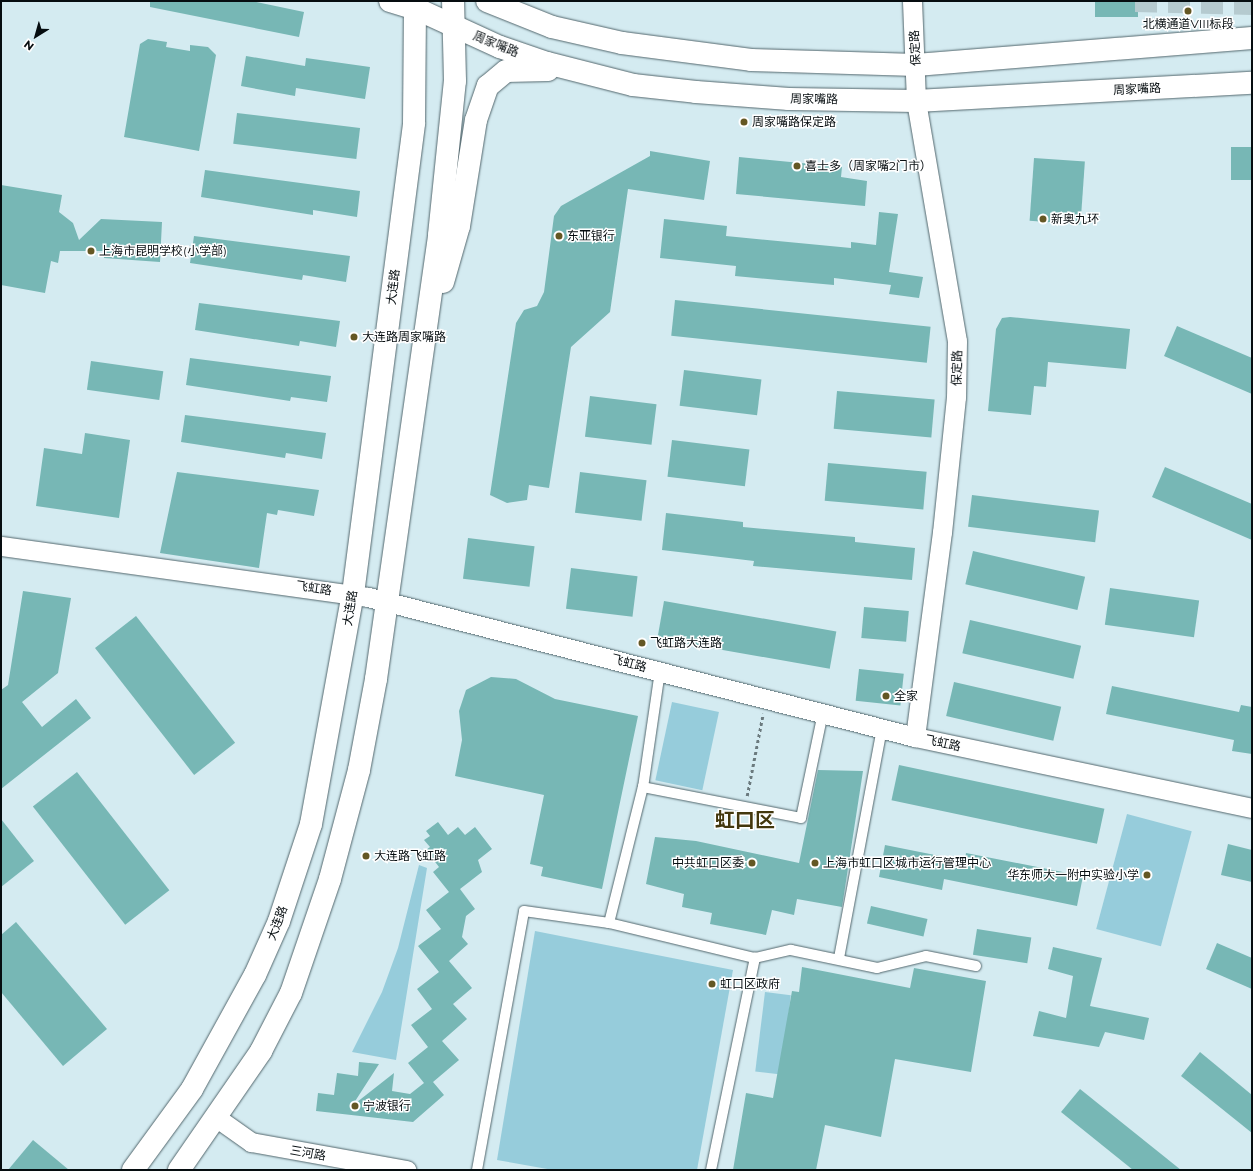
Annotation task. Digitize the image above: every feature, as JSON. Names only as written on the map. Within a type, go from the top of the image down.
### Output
[{"type":"main road","name":"周家嘴路","points":[[390,1],[416,5],[457,28],[500,48],[601,77],[696,92],[789,99],[916,101],[1252,83]]},
{"type":"main road","points":[[179,1170],[217,1118],[261,1051],[291,993],[330,879],[359,770],[427,320],[454,97],[457,28],[453,1]]},
{"type":"main road","points":[[487,1],[552,27],[674,51],[751,60],[916,65],[1252,38]]},
{"type":"main road","name":"大连路","points":[[133,1170],[192,1089],[255,975],[279,921],[311,824],[353,594],[414,123],[416,5]]},
{"type":"main road","points":[[427,320],[446,275],[459,226],[476,120],[488,86],[506,71],[520,69],[601,77]]},
{"type":"street","name":"保定路","points":[[912,1],[916,65],[916,101],[957,341],[956,397],[942,532],[915,737]]},
{"type":"street","name":"飞虹路","points":[[1,546],[353,594],[385,600],[915,737],[1252,808]]},
{"type":"street","name":"三河路","points":[[217,1118],[251,1142],[406,1170]]},
{"type":"lane","points":[[609,923],[643,787],[660,671]]},
{"type":"lane","points":[[643,787],[800,818],[824,713]]},
{"type":"lane","points":[[840,958],[882,728]]},
{"type":"lane","points":[[477,1170],[524,911],[609,923],[755,958],[791,950],[840,958],[877,968],[926,956],[976,966]]},
{"type":"lane","points":[[711,1170],[755,958]]},
{"type":"path","points":[[745,808],[766,698]]},
{"type":"shaded area","points":[[672,702],[719,712],[702,790],[655,780]]},
{"type":"shaded area","points":[[1127,814],[1192,831],[1161,946],[1096,929]]},
{"type":"shaded area","points":[[419,865],[427,868],[396,1060],[352,1052],[382,992],[398,948]]},
{"type":"shaded area","points":[[535,931],[733,970],[697,1170],[553,1170],[497,1160]]},
{"type":"shaded area","points":[[765,992],[791,995],[781,1075],[755,1071]]},
{"type":"building","points":[[150,1],[251,1],[304,12],[299,37],[150,7]]},
{"type":"building","points":[[1095,1],[1138,1],[1138,17],[1095,17]]},
{"type":"building","points":[[148,39],[167,42],[166,47],[190,51],[190,45],[208,47],[216,55],[199,151],[124,137],[140,44]]},
{"type":"building","points":[[246,56],[305,66],[306,58],[370,67],[365,99],[296,88],[295,96],[241,86]]},
{"type":"building","points":[[237,113],[360,128],[356,159],[233,144]]},
{"type":"building","points":[[1231,147],[1252,147],[1252,180],[1231,180]]},
{"type":"building","points":[[650,151],[710,161],[704,200],[628,189],[610,312],[571,347],[549,488],[529,485],[527,500],[507,503],[490,495],[516,323],[524,310],[537,306],[544,292],[554,216],[561,206],[650,156]]},
{"type":"building","points":[[739,157],[842,167],[841,177],[867,181],[865,206],[736,194]]},
{"type":"building","points":[[1034,158],[1085,162],[1080,224],[1030,221]]},
{"type":"building","points":[[205,170],[360,191],[357,217],[313,210],[313,215],[201,197]]},
{"type":"building","points":[[1,185],[62,195],[59,212],[73,223],[79,240],[101,219],[162,222],[160,262],[104,258],[104,251],[60,251],[58,263],[51,261],[45,293],[1,285]]},
{"type":"building","points":[[879,212],[898,214],[889,272],[923,277],[919,298],[889,294],[891,285],[834,278],[834,285],[735,276],[736,266],[660,258],[664,219],[727,226],[726,236],[851,248],[851,242],[876,245]]},
{"type":"building","points":[[194,236],[350,256],[346,282],[303,275],[302,280],[190,263]]},
{"type":"building","points":[[675,300],[931,327],[927,363],[671,336]]},
{"type":"building","points":[[199,303],[340,321],[336,347],[300,341],[299,346],[195,330]]},
{"type":"building","points":[[1010,317],[1130,329],[1126,369],[1048,362],[1046,387],[1034,386],[1031,415],[988,411],[996,329],[1002,318]]},
{"type":"building","points":[[1177,326],[1252,358],[1252,394],[1164,356]]},
{"type":"building","points":[[190,358],[331,376],[327,402],[291,397],[290,401],[186,385]]},
{"type":"building","points":[[91,361],[163,371],[159,400],[87,390]]},
{"type":"building","points":[[684,370],[761,380],[757,415],[680,406]]},
{"type":"building","points":[[837,391],[935,400],[931,437],[834,429]]},
{"type":"building","points":[[590,396],[657,404],[652,445],[585,437]]},
{"type":"building","points":[[185,415],[326,433],[322,459],[286,453],[285,458],[181,442]]},
{"type":"building","points":[[85,433],[130,440],[119,518],[36,506],[44,448],[82,454]]},
{"type":"building","points":[[672,440],[749,450],[745,486],[667,477]]},
{"type":"building","points":[[828,463],[927,472],[923,509],[825,501]]},
{"type":"building","points":[[1165,467],[1252,504],[1252,540],[1152,497]]},
{"type":"building","points":[[177,472],[319,490],[314,516],[278,510],[277,515],[267,513],[259,568],[160,553]]},
{"type":"building","points":[[580,472],[647,480],[642,521],[575,513]]},
{"type":"building","points":[[972,495],[1099,511],[1095,542],[968,527]]},
{"type":"building","points":[[666,513],[743,522],[743,527],[855,537],[855,542],[915,548],[912,580],[753,566],[754,561],[662,550]]},
{"type":"building","points":[[468,538],[535,546],[530,587],[463,579]]},
{"type":"building","points":[[973,551],[1085,577],[1077,610],[965,584]]},
{"type":"building","points":[[571,568],[638,576],[633,617],[566,609]]},
{"type":"building","points":[[1110,588],[1199,601],[1194,637],[1105,625]]},
{"type":"building","points":[[23,591],[71,598],[58,673],[22,702],[42,727],[76,699],[91,718],[1,789],[1,690],[8,685]]},
{"type":"building","points":[[664,601],[836,631],[830,669],[657,638]]},
{"type":"building","points":[[864,607],[909,611],[906,642],[861,638]]},
{"type":"building","points":[[136,616],[235,743],[194,775],[95,648]]},
{"type":"building","points":[[970,620],[1081,646],[1073,679],[962,653]]},
{"type":"building","points":[[859,669],[904,674],[900,706],[856,701]]},
{"type":"building","points":[[491,677],[516,679],[555,699],[638,716],[602,889],[541,876],[543,867],[530,864],[544,795],[455,776],[462,740],[459,711],[466,690]]},
{"type":"building","points":[[954,682],[1061,707],[1053,741],[946,716]]},
{"type":"building","points":[[1112,686],[1239,712],[1241,705],[1252,707],[1252,754],[1232,751],[1234,740],[1106,714]]},
{"type":"building","points":[[899,765],[1104,809],[1097,844],[892,800]]},
{"type":"building","points":[[818,770],[863,771],[842,907],[797,899],[794,915],[772,910],[766,935],[710,924],[712,913],[682,907],[684,894],[646,884],[655,837],[696,841],[799,863]]},
{"type":"building","points":[[77,772],[169,890],[125,925],[33,806]]},
{"type":"building","points":[[1,819],[34,861],[1,887]]},
{"type":"building","points":[[438,822],[448,835],[458,827],[465,835],[475,827],[492,849],[478,860],[482,872],[460,889],[475,909],[466,916],[462,937],[468,944],[449,961],[472,988],[453,1004],[467,1019],[442,1041],[459,1060],[433,1082],[444,1095],[413,1122],[316,1111],[318,1093],[334,1095],[337,1073],[358,1076],[359,1062],[379,1064],[352,1106],[394,1073],[392,1091],[410,1094],[424,1083],[408,1063],[428,1047],[411,1025],[432,1009],[417,989],[439,972],[418,946],[441,929],[426,910],[449,892],[433,872],[439,867],[426,850],[430,847],[424,840],[430,836],[426,831]]},
{"type":"building","points":[[1228,844],[1252,850],[1252,882],[1221,875]]},
{"type":"building","points":[[885,845],[965,861],[966,853],[1083,876],[1077,906],[944,879],[942,890],[879,877]]},
{"type":"building","points":[[871,906],[928,919],[923,937],[867,924]]},
{"type":"building","points":[[16,922],[107,1029],[63,1066],[1,992],[1,935]]},
{"type":"building","points":[[977,929],[1031,938],[1027,963],[973,955]]},
{"type":"building","points":[[1217,943],[1252,958],[1252,989],[1206,969]]},
{"type":"building","points":[[1053,947],[1102,958],[1090,1006],[1149,1018],[1144,1040],[1105,1032],[1099,1047],[1033,1036],[1039,1011],[1066,1018],[1073,976],[1048,969]]},
{"type":"building","points":[[802,967],[910,988],[914,968],[986,981],[971,1072],[895,1059],[881,1137],[825,1125],[816,1170],[733,1170],[746,1093],[773,1098],[792,991],[799,992]]},
{"type":"building","points":[[1200,1052],[1252,1095],[1252,1133],[1181,1076]]},
{"type":"building","points":[[1080,1089],[1181,1170],[1133,1170],[1061,1112]]},
{"type":"building","points":[[33,1140],[69,1170],[8,1170]]},
{"type":"tunnel","points":[[1135,1],[1252,4]]},
{"type":"place","name":"北横通道VIII标段","points":[[1188,11]]},
{"type":"place","name":"周家嘴路保定路","points":[[744,122]]},
{"type":"place","name":"喜士多（周家嘴2门市）","points":[[797,166]]},
{"type":"place","name":"新奥九环","points":[[1043,219]]},
{"type":"place","name":"东亚银行","points":[[559,236]]},
{"type":"place","name":"上海市昆明学校(小学部)","points":[[91,251]]},
{"type":"place","name":"大连路周家嘴路","points":[[354,337]]},
{"type":"place","name":"飞虹路大连路","points":[[642,643]]},
{"type":"place","name":"全家","points":[[886,696]]},
{"type":"place","name":"大连路飞虹路","points":[[366,856]]},
{"type":"place","name":"中共虹口区委","points":[[752,863]]},
{"type":"place","name":"上海市虹口区城市运行管理中心","points":[[815,863]]},
{"type":"place","name":"华东师大一附中实验小学","points":[[1147,875]]},
{"type":"place","name":"虹口区政府","points":[[712,984]]},
{"type":"place","name":"宁波银行","points":[[355,1106]]},
{"type":"district","name":"虹口区","points":[[745,820]]}]
